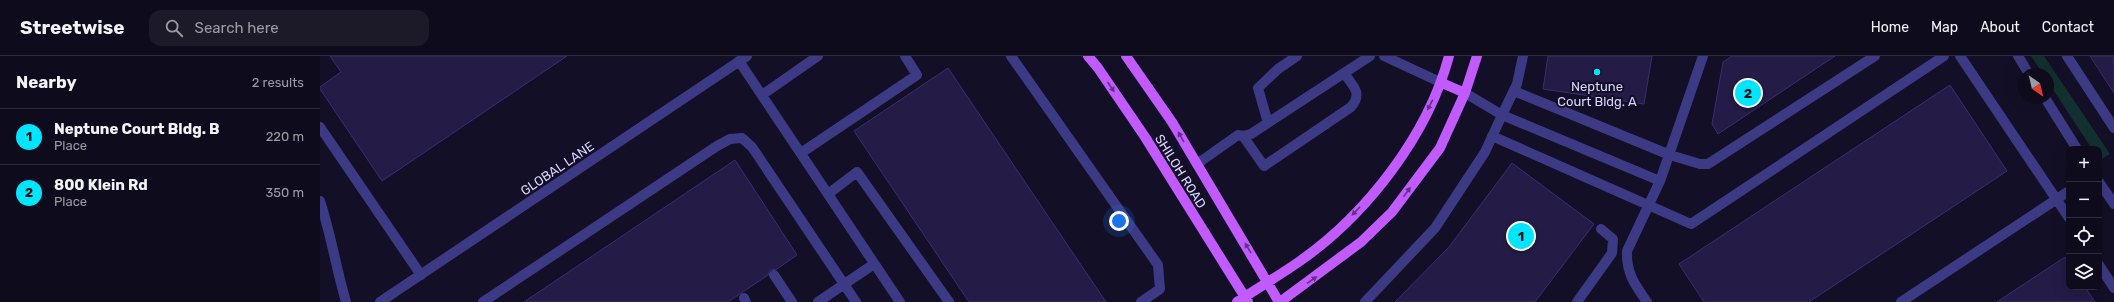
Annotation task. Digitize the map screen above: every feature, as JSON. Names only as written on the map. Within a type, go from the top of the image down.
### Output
[{"type":"main road","name":"SHILOH ROAD","points":[[1088,56],[1098,68],[1145,137],[1243,300]]},
{"type":"main road","name":"SHILOH ROAD","points":[[1126,56],[1155,95],[1279,302]]},
{"type":"main road","points":[[1243,300],[1301,260],[1341,227],[1375,191],[1412,141],[1442,83],[1449,56]]},
{"type":"main road","points":[[1279,302],[1361,242],[1392,212],[1440,148],[1465,94],[1477,56]]},
{"type":"main road","points":[[1442,83],[1465,94]]},
{"type":"street","points":[[762,95],[818,56]]},
{"type":"street","points":[[800,153],[918,74],[906,56]]},
{"type":"street","points":[[1011,56],[1158,265],[1160,289],[1141,302]]},
{"type":"street","points":[[1268,122],[1258,88],[1278,69],[1297,56]]},
{"type":"street","points":[[1197,164],[1238,135],[1243,136],[1251,134],[1370,56]]},
{"type":"street","points":[[1384,56],[1442,83]]},
{"type":"street","points":[[1365,302],[1435,228],[1485,152],[1514,91],[1523,56]]},
{"type":"street","points":[[1647,302],[1631,278],[1627,264],[1627,251],[1650,206],[1660,181],[1703,56]]},
{"type":"street","points":[[1514,91],[1670,155],[1700,164],[1715,161],[1875,56]]},
{"type":"street","points":[[1492,136],[1691,224],[1944,56]]},
{"type":"street","points":[[1960,56],[2066,214]]},
{"type":"street","points":[[2018,56],[2025,68]]},
{"type":"street","points":[[2067,56],[2114,128]]},
{"type":"street","points":[[743,59],[762,95],[900,302]]},
{"type":"street","name":"GLOBAL LANE","points":[[380,302],[743,59]]},
{"type":"street","points":[[1243,136],[1264,166],[1351,107],[1357,100],[1357,92],[1344,73]]},
{"type":"street","points":[[1465,94],[1502,115],[1660,181]]},
{"type":"street","points":[[2048,104],[2075,146]]},
{"type":"street","points":[[320,127],[421,275]]},
{"type":"street","points":[[483,302],[717,146],[730,139],[742,138],[752,147],[856,302]]},
{"type":"street","points":[[828,194],[857,172],[949,302]]},
{"type":"street","points":[[2102,186],[2114,204]]},
{"type":"street","points":[[1901,302],[2066,193]]},
{"type":"street","points":[[320,201],[328,225],[335,266],[346,302]]},
{"type":"street","points":[[1577,302],[1612,253],[1613,239],[1601,229]]},
{"type":"street","points":[[818,302],[874,264]]},
{"type":"street","points":[[2102,270],[2114,288]]},
{"type":"street","points":[[774,275],[792,302]]},
{"type":"green space","points":[[2031,56],[2044,56],[2052,68],[2039,68]]},
{"type":"green space","points":[[2054,71],[2110,154],[2102,159],[2102,146],[2090,146],[2054,91]]},
{"type":"building","points":[[330,56],[567,56],[382,181],[320,89],[320,87],[341,72]]},
{"type":"building","name":"Neptune Court Bldg. A","points":[[1548,56],[1652,56],[1644,104],[1543,89]]},
{"type":"building","points":[[1732,56],[1835,56],[1718,134],[1712,124],[1723,62]]},
{"type":"building","points":[[2090,56],[2114,56],[2114,93]]},
{"type":"building","points":[[948,68],[1106,302],[969,302],[854,131]]},
{"type":"building","points":[[1950,85],[2007,171],[1809,302],[1704,302],[1679,264]]},
{"type":"building","points":[[735,160],[797,255],[777,269],[770,270],[768,275],[728,302],[524,302]]},
{"type":"building","points":[[1512,163],[1594,224],[1535,302],[1395,302],[1449,247]]},
{"type":"building","points":[[2065,257],[2066,290],[2087,290],[2095,302],[1997,302]]},
{"type":"place","name":"Neptune Court Bldg. A","points":[[1597,72]]},
{"type":"place","name":"800 Klein Rd","points":[[1748,93]]},
{"type":"place","name":"Neptune Court Bldg. B","points":[[1521,236]]}]
